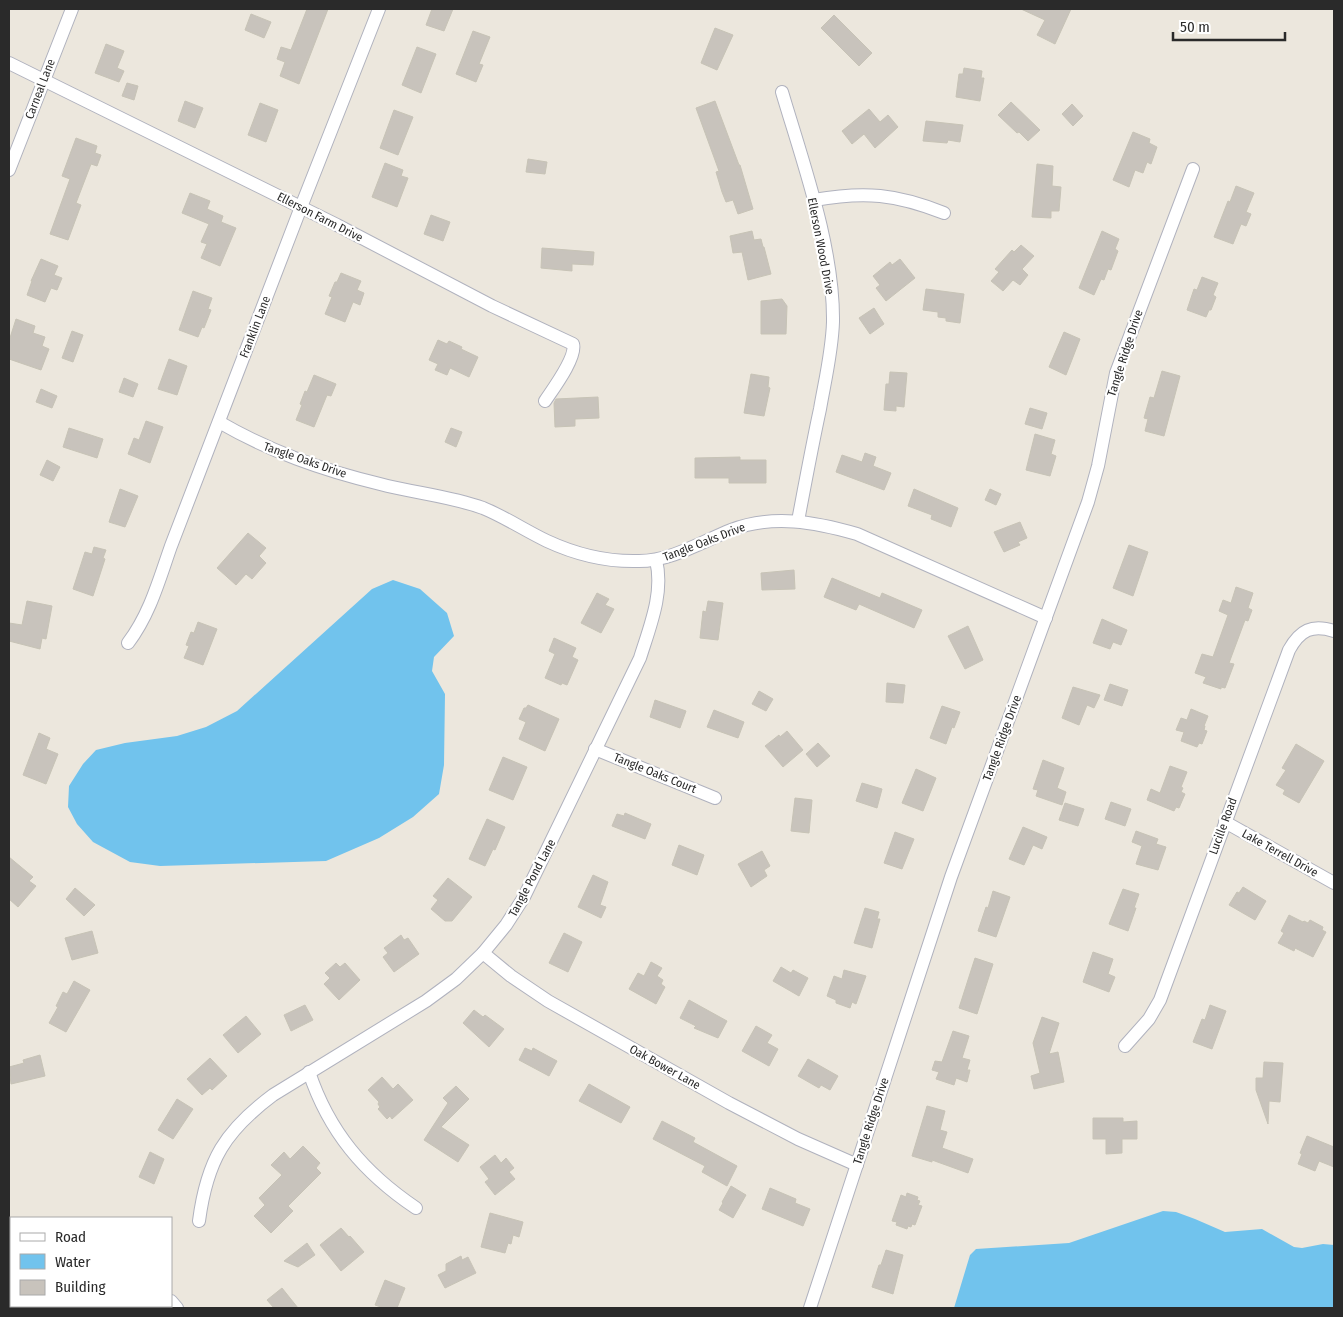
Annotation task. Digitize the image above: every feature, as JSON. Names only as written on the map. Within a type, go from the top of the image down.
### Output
[{"type":"street","name":"Carneal Lane","points":[[9,170],[72,9]]},
{"type":"street","name":"Franklin Lane","points":[[128,643],[139,628],[152,602],[301,207],[379,9]]},
{"type":"street","name":"Ellerson Farm Drive","points":[[9,63],[301,207],[492,306],[573,344],[574,350],[570,360],[545,401]]},
{"type":"street","name":"Ellerson Wood Drive","points":[[782,92],[814,200],[822,234],[831,291],[830,353],[798,521]]},
{"type":"street","name":"Tangle Ridge Drive","points":[[810,1308],[951,877],[1088,502],[1098,466],[1116,373],[1193,168]]},
{"type":"street","points":[[814,200],[841,195],[870,194],[892,196],[944,213]]},
{"type":"street","name":"Tangle Oaks Drive","points":[[219,422],[249,440],[326,469],[381,484],[455,500],[484,509],[549,542],[579,553],[605,559],[638,562],[656,560],[754,523],[798,521],[830,526],[857,534],[1046,618]]},
{"type":"street","name":"Tangle Pond Lane","points":[[199,1221],[202,1196],[211,1168],[222,1145],[253,1110],[309,1072],[426,1001],[456,979],[483,953],[506,925],[524,897],[640,658],[658,595],[659,582],[656,560]]},
{"type":"street","name":"Lucille Road","points":[[1125,1046],[1149,1019],[1160,1000],[1295,638],[1314,628],[1334,630]]},
{"type":"street","name":"Tangle Oaks Court","points":[[595,749],[715,798]]},
{"type":"street","name":"Lake Terrell Drive","points":[[1225,822],[1334,883]]},
{"type":"street","name":"Oak Bower Lane","points":[[483,953],[511,976],[548,1001],[738,1108],[798,1139],[857,1165]]},
{"type":"street","points":[[309,1072],[329,1117],[359,1161],[375,1178],[416,1208]]},
{"type":"water","points":[[393,580],[420,589],[447,613],[454,636],[434,657],[432,671],[445,694],[444,765],[439,794],[413,817],[379,838],[326,861],[160,866],[130,862],[93,842],[77,824],[68,807],[69,786],[83,764],[96,750],[125,743],[177,736],[206,727],[237,711],[372,589]]},
{"type":"water","points":[[1163,1211],[1176,1212],[1225,1232],[1262,1229],[1294,1247],[1302,1248],[1323,1244],[1334,1245],[1334,1308],[954,1308],[970,1255],[976,1249],[1069,1243]]},
{"type":"building","points":[[307,9],[328,9],[299,84],[280,76],[285,62],[277,59],[281,47],[291,50]]},
{"type":"building","points":[[432,9],[453,9],[444,31],[426,25]]},
{"type":"building","points":[[1021,9],[1071,9],[1055,44],[1037,35],[1045,20]]},
{"type":"building","points":[[251,14],[271,22],[264,38],[245,30]]},
{"type":"building","points":[[834,15],[872,53],[859,66],[821,28]]},
{"type":"building","points":[[715,28],[733,35],[717,70],[701,63]]},
{"type":"building","points":[[473,31],[490,37],[479,64],[483,65],[476,82],[456,74]]},
{"type":"building","points":[[106,44],[124,51],[117,68],[124,71],[119,82],[95,73]]},
{"type":"building","points":[[417,47],[436,54],[421,93],[402,85]]},
{"type":"building","points":[[964,68],[982,71],[981,78],[984,78],[980,101],[956,97],[959,74],[963,74]]},
{"type":"building","points":[[127,83],[138,86],[134,100],[122,96]]},
{"type":"building","points":[[185,101],[203,108],[195,128],[178,121]]},
{"type":"building","points":[[715,101],[740,165],[753,209],[738,214],[733,200],[726,202],[722,192],[716,172],[719,171],[696,108]]},
{"type":"building","points":[[1011,102],[1040,130],[1028,141],[998,115]]},
{"type":"building","points":[[260,103],[278,110],[266,142],[248,135]]},
{"type":"building","points":[[1072,104],[1083,116],[1073,126],[1062,114]]},
{"type":"building","points":[[869,109],[880,122],[888,115],[898,127],[875,148],[864,134],[852,144],[842,131]]},
{"type":"building","points":[[394,110],[413,117],[398,155],[380,148]]},
{"type":"building","points":[[926,121],[963,125],[960,142],[948,140],[947,143],[923,141]]},
{"type":"building","points":[[1133,132],[1150,139],[1149,143],[1157,147],[1151,164],[1147,162],[1143,173],[1135,170],[1129,187],[1113,180]]},
{"type":"building","points":[[76,138],[97,146],[95,153],[101,155],[97,166],[91,164],[76,203],[81,205],[68,240],[50,234],[70,179],[62,176]]},
{"type":"building","points":[[528,159],[547,162],[545,174],[526,172]]},
{"type":"building","points":[[385,163],[403,170],[401,176],[408,178],[397,207],[372,197]]},
{"type":"building","points":[[1037,164],[1053,166],[1052,186],[1061,187],[1059,211],[1051,211],[1051,218],[1032,217]]},
{"type":"building","points":[[1236,186],[1254,193],[1246,212],[1251,214],[1246,226],[1241,224],[1233,244],[1214,237]]},
{"type":"building","points":[[190,193],[210,201],[207,209],[223,216],[221,222],[236,228],[220,266],[201,258],[207,244],[201,242],[209,224],[182,213]]},
{"type":"building","points":[[431,215],[450,222],[443,241],[424,234]]},
{"type":"building","points":[[752,231],[754,240],[761,239],[771,274],[748,280],[742,252],[733,253],[730,236]]},
{"type":"building","points":[[1102,231],[1119,239],[1115,249],[1118,251],[1111,270],[1108,269],[1104,280],[1101,279],[1094,295],[1079,288]]},
{"type":"building","points":[[1021,245],[1034,256],[1022,269],[1028,275],[1020,285],[1013,280],[1003,291],[991,281],[999,272],[995,269],[1012,250],[1014,252]]},
{"type":"building","points":[[542,248],[594,252],[593,265],[572,264],[572,271],[541,268]]},
{"type":"building","points":[[41,259],[58,266],[54,275],[62,278],[57,290],[51,288],[45,302],[27,295]]},
{"type":"building","points":[[900,259],[915,278],[886,301],[876,288],[880,285],[873,276],[890,262],[892,265]]},
{"type":"building","points":[[341,273],[361,281],[357,290],[364,293],[360,305],[353,302],[345,322],[325,314],[332,297],[329,296]]},
{"type":"building","points":[[1202,277],[1218,283],[1213,295],[1216,297],[1206,317],[1187,310],[1194,289],[1197,290]]},
{"type":"building","points":[[926,289],[964,294],[960,323],[946,321],[946,318],[938,317],[938,312],[923,310]]},
{"type":"building","points":[[193,291],[212,298],[208,309],[211,310],[204,328],[202,327],[198,337],[179,330]]},
{"type":"building","points":[[782,299],[787,306],[786,334],[761,334],[761,301]]},
{"type":"building","points":[[874,308],[884,324],[870,334],[859,318]]},
{"type":"building","points":[[16,319],[35,326],[33,333],[45,337],[42,346],[49,349],[41,370],[9,359],[9,341]]},
{"type":"building","points":[[72,331],[83,335],[73,362],[62,358]]},
{"type":"building","points":[[1064,332],[1080,339],[1066,375],[1049,367]]},
{"type":"building","points":[[438,340],[447,344],[449,341],[478,357],[469,377],[450,368],[447,375],[435,370],[438,364],[429,360]]},
{"type":"building","points":[[169,359],[187,366],[177,395],[158,389]]},
{"type":"building","points":[[1162,371],[1180,376],[1164,436],[1145,431],[1148,419],[1144,418],[1150,397],[1154,398]]},
{"type":"building","points":[[890,372],[907,373],[904,407],[896,406],[896,411],[884,410],[886,384],[889,384]]},
{"type":"building","points":[[751,374],[769,377],[768,387],[770,388],[764,416],[744,413]]},
{"type":"building","points":[[314,375],[336,384],[331,396],[327,395],[314,427],[296,420],[305,391],[307,392]]},
{"type":"building","points":[[124,378],[138,384],[133,397],[119,392]]},
{"type":"building","points":[[41,389],[57,396],[52,408],[36,402]]},
{"type":"building","points":[[598,397],[599,418],[575,419],[575,426],[555,427],[554,403],[556,399]]},
{"type":"building","points":[[1030,408],[1047,413],[1042,429],[1025,424]]},
{"type":"building","points":[[146,421],[163,427],[150,463],[128,454],[134,438],[139,440]]},
{"type":"building","points":[[69,428],[103,439],[97,458],[63,447]]},
{"type":"building","points":[[451,428],[462,432],[456,447],[445,442]]},
{"type":"building","points":[[1035,434],[1055,440],[1051,454],[1056,456],[1050,476],[1026,470]]},
{"type":"building","points":[[865,453],[876,457],[873,466],[891,473],[884,490],[836,472],[842,455],[862,462]]},
{"type":"building","points":[[740,457],[740,460],[766,460],[766,483],[729,483],[729,478],[695,478],[695,458]]},
{"type":"building","points":[[47,460],[60,467],[53,481],[40,475]]},
{"type":"building","points":[[120,489],[138,496],[125,527],[109,522]]},
{"type":"building","points":[[914,489],[958,508],[951,527],[931,519],[932,515],[908,506]]},
{"type":"building","points":[[990,489],[1001,494],[996,505],[985,500]]},
{"type":"building","points":[[1020,522],[1027,538],[1018,542],[1020,545],[1004,552],[994,532]]},
{"type":"building","points":[[248,533],[266,548],[259,556],[266,563],[252,579],[246,574],[236,585],[217,568]]},
{"type":"building","points":[[1129,545],[1148,552],[1133,596],[1113,588]]},
{"type":"building","points":[[94,547],[106,550],[93,596],[73,589],[85,552],[92,554]]},
{"type":"building","points":[[794,570],[795,589],[762,590],[761,573]]},
{"type":"building","points":[[832,578],[880,598],[882,593],[922,610],[914,628],[859,604],[856,610],[824,597]]},
{"type":"building","points":[[1236,587],[1253,593],[1248,608],[1252,610],[1248,621],[1245,620],[1229,663],[1234,664],[1225,688],[1221,687],[1221,689],[1203,683],[1206,677],[1195,673],[1202,654],[1213,657],[1228,615],[1219,611],[1223,600],[1231,603]]},
{"type":"building","points":[[597,593],[609,599],[605,605],[614,609],[601,633],[581,623]]},
{"type":"building","points":[[27,601],[52,606],[46,639],[42,638],[40,649],[9,641],[9,623],[22,625]]},
{"type":"building","points":[[708,601],[723,603],[718,640],[700,638],[703,611],[706,612]]},
{"type":"building","points":[[1102,619],[1127,630],[1121,645],[1113,642],[1110,649],[1093,643]]},
{"type":"building","points":[[198,622],[217,629],[203,665],[184,658],[189,646],[186,645],[191,632],[194,633]]},
{"type":"building","points":[[968,626],[983,660],[965,669],[948,636]]},
{"type":"building","points":[[554,638],[576,648],[572,657],[578,660],[567,685],[562,683],[561,685],[545,678],[555,654],[549,651]]},
{"type":"building","points":[[887,683],[905,685],[903,703],[886,702]]},
{"type":"building","points":[[1110,684],[1128,690],[1122,706],[1104,700]]},
{"type":"building","points":[[1073,687],[1100,695],[1094,708],[1087,705],[1079,725],[1062,718]]},
{"type":"building","points":[[759,691],[773,699],[766,711],[752,704]]},
{"type":"building","points":[[655,700],[686,711],[680,728],[650,717]]},
{"type":"building","points":[[528,705],[559,719],[545,751],[519,739],[526,722],[519,719],[524,708]]},
{"type":"building","points":[[942,706],[960,712],[946,744],[930,738]]},
{"type":"building","points":[[1191,709],[1208,716],[1204,726],[1204,730],[1207,731],[1202,744],[1199,743],[1197,747],[1181,741],[1184,732],[1176,730],[1181,718],[1187,720]]},
{"type":"building","points":[[714,710],[744,722],[738,738],[707,727]]},
{"type":"building","points":[[787,731],[803,750],[783,767],[765,746]]},
{"type":"building","points":[[39,733],[50,738],[46,749],[58,754],[46,784],[23,775]]},
{"type":"building","points":[[818,743],[830,756],[817,767],[806,754]]},
{"type":"building","points":[[1296,744],[1324,761],[1299,803],[1283,794],[1285,790],[1276,785],[1286,770],[1282,768]]},
{"type":"building","points":[[503,757],[527,767],[513,800],[489,790]]},
{"type":"building","points":[[1043,760],[1064,768],[1057,788],[1066,792],[1062,805],[1036,796],[1038,790],[1033,789]]},
{"type":"building","points":[[1170,766],[1187,772],[1181,787],[1183,788],[1181,792],[1185,794],[1179,808],[1176,807],[1174,811],[1147,800],[1151,789],[1160,793]]},
{"type":"building","points":[[916,769],[936,778],[923,811],[902,803]]},
{"type":"building","points":[[862,783],[882,789],[877,808],[856,801]]},
{"type":"building","points":[[795,798],[812,800],[809,833],[791,831]]},
{"type":"building","points":[[1111,802],[1131,809],[1125,826],[1105,819]]},
{"type":"building","points":[[1065,803],[1084,809],[1078,826],[1059,820]]},
{"type":"building","points":[[625,813],[651,824],[645,839],[612,826],[617,814],[624,816]]},
{"type":"building","points":[[487,819],[505,827],[495,850],[493,849],[485,866],[469,859]]},
{"type":"building","points":[[1023,827],[1047,837],[1042,849],[1033,845],[1024,865],[1009,859]]},
{"type":"building","points":[[1136,831],[1158,839],[1156,844],[1166,847],[1158,870],[1136,864],[1142,846],[1132,842]]},
{"type":"building","points":[[895,832],[914,839],[902,869],[884,863]]},
{"type":"building","points":[[679,845],[704,855],[697,875],[672,865]]},
{"type":"building","points":[[762,851],[770,866],[764,870],[767,876],[751,887],[738,864]]},
{"type":"building","points":[[9,857],[33,877],[29,881],[36,886],[18,907],[9,899]]},
{"type":"building","points":[[593,875],[608,882],[600,905],[606,907],[601,918],[578,907]]},
{"type":"building","points":[[448,878],[472,897],[452,921],[445,921],[431,909],[438,900],[433,896]]},
{"type":"building","points":[[1243,887],[1266,901],[1255,920],[1229,905],[1237,892],[1239,893]]},
{"type":"building","points":[[75,888],[95,905],[84,916],[66,899]]},
{"type":"building","points":[[1123,889],[1139,894],[1128,931],[1109,924]]},
{"type":"building","points":[[993,891],[1010,897],[996,937],[978,931]]},
{"type":"building","points":[[865,908],[879,912],[877,919],[880,919],[872,948],[854,943]]},
{"type":"building","points":[[1289,915],[1303,922],[1308,923],[1310,920],[1323,927],[1322,930],[1326,932],[1313,957],[1295,948],[1294,951],[1278,943],[1284,933],[1281,931]]},
{"type":"building","points":[[92,931],[98,953],[72,960],[65,938]]},
{"type":"building","points":[[564,933],[582,942],[568,972],[549,963]]},
{"type":"building","points":[[401,935],[404,940],[408,938],[419,954],[394,972],[383,957],[388,953],[384,948]]},
{"type":"building","points":[[1093,952],[1113,959],[1108,974],[1115,977],[1109,992],[1083,982]]},
{"type":"building","points":[[975,958],[993,964],[977,1014],[959,1008]]},
{"type":"building","points":[[651,962],[662,968],[657,976],[663,980],[661,984],[665,987],[656,1004],[629,989],[638,973],[644,976]]},
{"type":"building","points":[[336,963],[340,967],[345,963],[360,980],[339,1000],[324,984],[330,978],[325,973]]},
{"type":"building","points":[[781,967],[791,973],[793,970],[808,978],[799,996],[773,981]]},
{"type":"building","points":[[844,970],[866,976],[856,1004],[852,1002],[850,1008],[836,1003],[836,1000],[827,996],[834,976],[842,979]]},
{"type":"building","points":[[74,981],[90,990],[66,1032],[49,1023],[58,1007],[56,1006],[63,992],[67,994]]},
{"type":"building","points":[[689,1000],[727,1021],[718,1038],[694,1028],[696,1026],[680,1018]]},
{"type":"building","points":[[305,1005],[313,1020],[291,1031],[284,1015]]},
{"type":"building","points":[[1210,1005],[1226,1011],[1212,1049],[1193,1042],[1202,1019],[1205,1020]]},
{"type":"building","points":[[474,1010],[483,1017],[485,1015],[504,1029],[489,1047],[463,1023]]},
{"type":"building","points":[[246,1016],[261,1034],[238,1053],[223,1035]]},
{"type":"building","points":[[1042,1017],[1059,1023],[1049,1054],[1058,1052],[1064,1082],[1034,1089],[1031,1076],[1040,1073],[1033,1043]]},
{"type":"building","points":[[756,1026],[772,1035],[767,1043],[778,1049],[769,1066],[742,1051]]},
{"type":"building","points":[[953,1031],[969,1036],[962,1058],[970,1060],[967,1070],[970,1070],[967,1082],[956,1078],[954,1085],[936,1079],[939,1072],[932,1070],[935,1061],[942,1062]]},
{"type":"building","points":[[525,1048],[532,1051],[533,1048],[557,1061],[549,1076],[519,1060]]},
{"type":"building","points":[[40,1055],[45,1076],[11,1084],[9,1067],[24,1063],[23,1060]]},
{"type":"building","points":[[210,1058],[227,1076],[212,1090],[210,1088],[202,1095],[187,1079]]},
{"type":"building","points":[[808,1059],[838,1076],[830,1090],[821,1085],[819,1088],[798,1076]]},
{"type":"building","points":[[1264,1062],[1283,1063],[1280,1102],[1269,1101],[1268,1124],[1256,1090],[1256,1078],[1263,1078]]},
{"type":"building","points":[[382,1077],[393,1089],[398,1084],[413,1100],[392,1119],[390,1116],[387,1119],[378,1109],[380,1107],[379,1102],[368,1090]]},
{"type":"building","points":[[589,1084],[630,1107],[621,1123],[579,1101]]},
{"type":"building","points":[[456,1086],[469,1099],[441,1127],[469,1145],[458,1162],[424,1140],[448,1103],[443,1098]]},
{"type":"building","points":[[177,1099],[193,1109],[173,1139],[158,1130]]},
{"type":"building","points":[[927,1106],[945,1111],[940,1130],[947,1132],[942,1148],[973,1159],[968,1173],[932,1160],[932,1162],[912,1156]]},
{"type":"building","points":[[1093,1118],[1123,1118],[1123,1122],[1137,1121],[1137,1139],[1122,1139],[1122,1153],[1106,1154],[1106,1139],[1093,1139]]},
{"type":"building","points":[[662,1121],[695,1138],[693,1142],[737,1166],[727,1186],[702,1172],[705,1166],[653,1139]]},
{"type":"building","points":[[1307,1136],[1334,1147],[1334,1167],[1319,1161],[1315,1171],[1298,1164]]},
{"type":"building","points":[[303,1146],[320,1163],[316,1168],[321,1173],[288,1206],[293,1211],[271,1233],[254,1216],[265,1205],[259,1198],[282,1175],[271,1165],[284,1152],[290,1159]]},
{"type":"building","points":[[150,1152],[164,1159],[154,1184],[139,1177]]},
{"type":"building","points":[[495,1155],[501,1163],[506,1158],[514,1168],[509,1172],[515,1179],[495,1195],[485,1182],[489,1179],[480,1167]]},
{"type":"building","points":[[731,1186],[746,1195],[733,1218],[719,1210]]},
{"type":"building","points":[[770,1188],[796,1199],[795,1203],[810,1209],[803,1226],[762,1209]]},
{"type":"building","points":[[907,1193],[918,1197],[917,1200],[920,1201],[918,1205],[922,1206],[915,1225],[908,1226],[907,1229],[896,1225],[897,1222],[892,1221],[901,1195],[906,1197]]},
{"type":"building","points":[[490,1213],[523,1222],[519,1237],[513,1235],[511,1244],[508,1243],[505,1253],[481,1247]]},
{"type":"building","points":[[341,1228],[364,1252],[341,1271],[320,1245]]},
{"type":"building","points":[[307,1243],[315,1255],[298,1267],[284,1261]]},
{"type":"building","points":[[886,1250],[903,1255],[893,1294],[872,1287]]},
{"type":"building","points":[[461,1256],[462,1260],[468,1257],[476,1273],[445,1288],[438,1275],[446,1271],[446,1264]]},
{"type":"building","points":[[385,1280],[405,1288],[397,1308],[384,1308],[375,1305]]},
{"type":"building","points":[[282,1288],[298,1308],[274,1308],[267,1300]]}]
